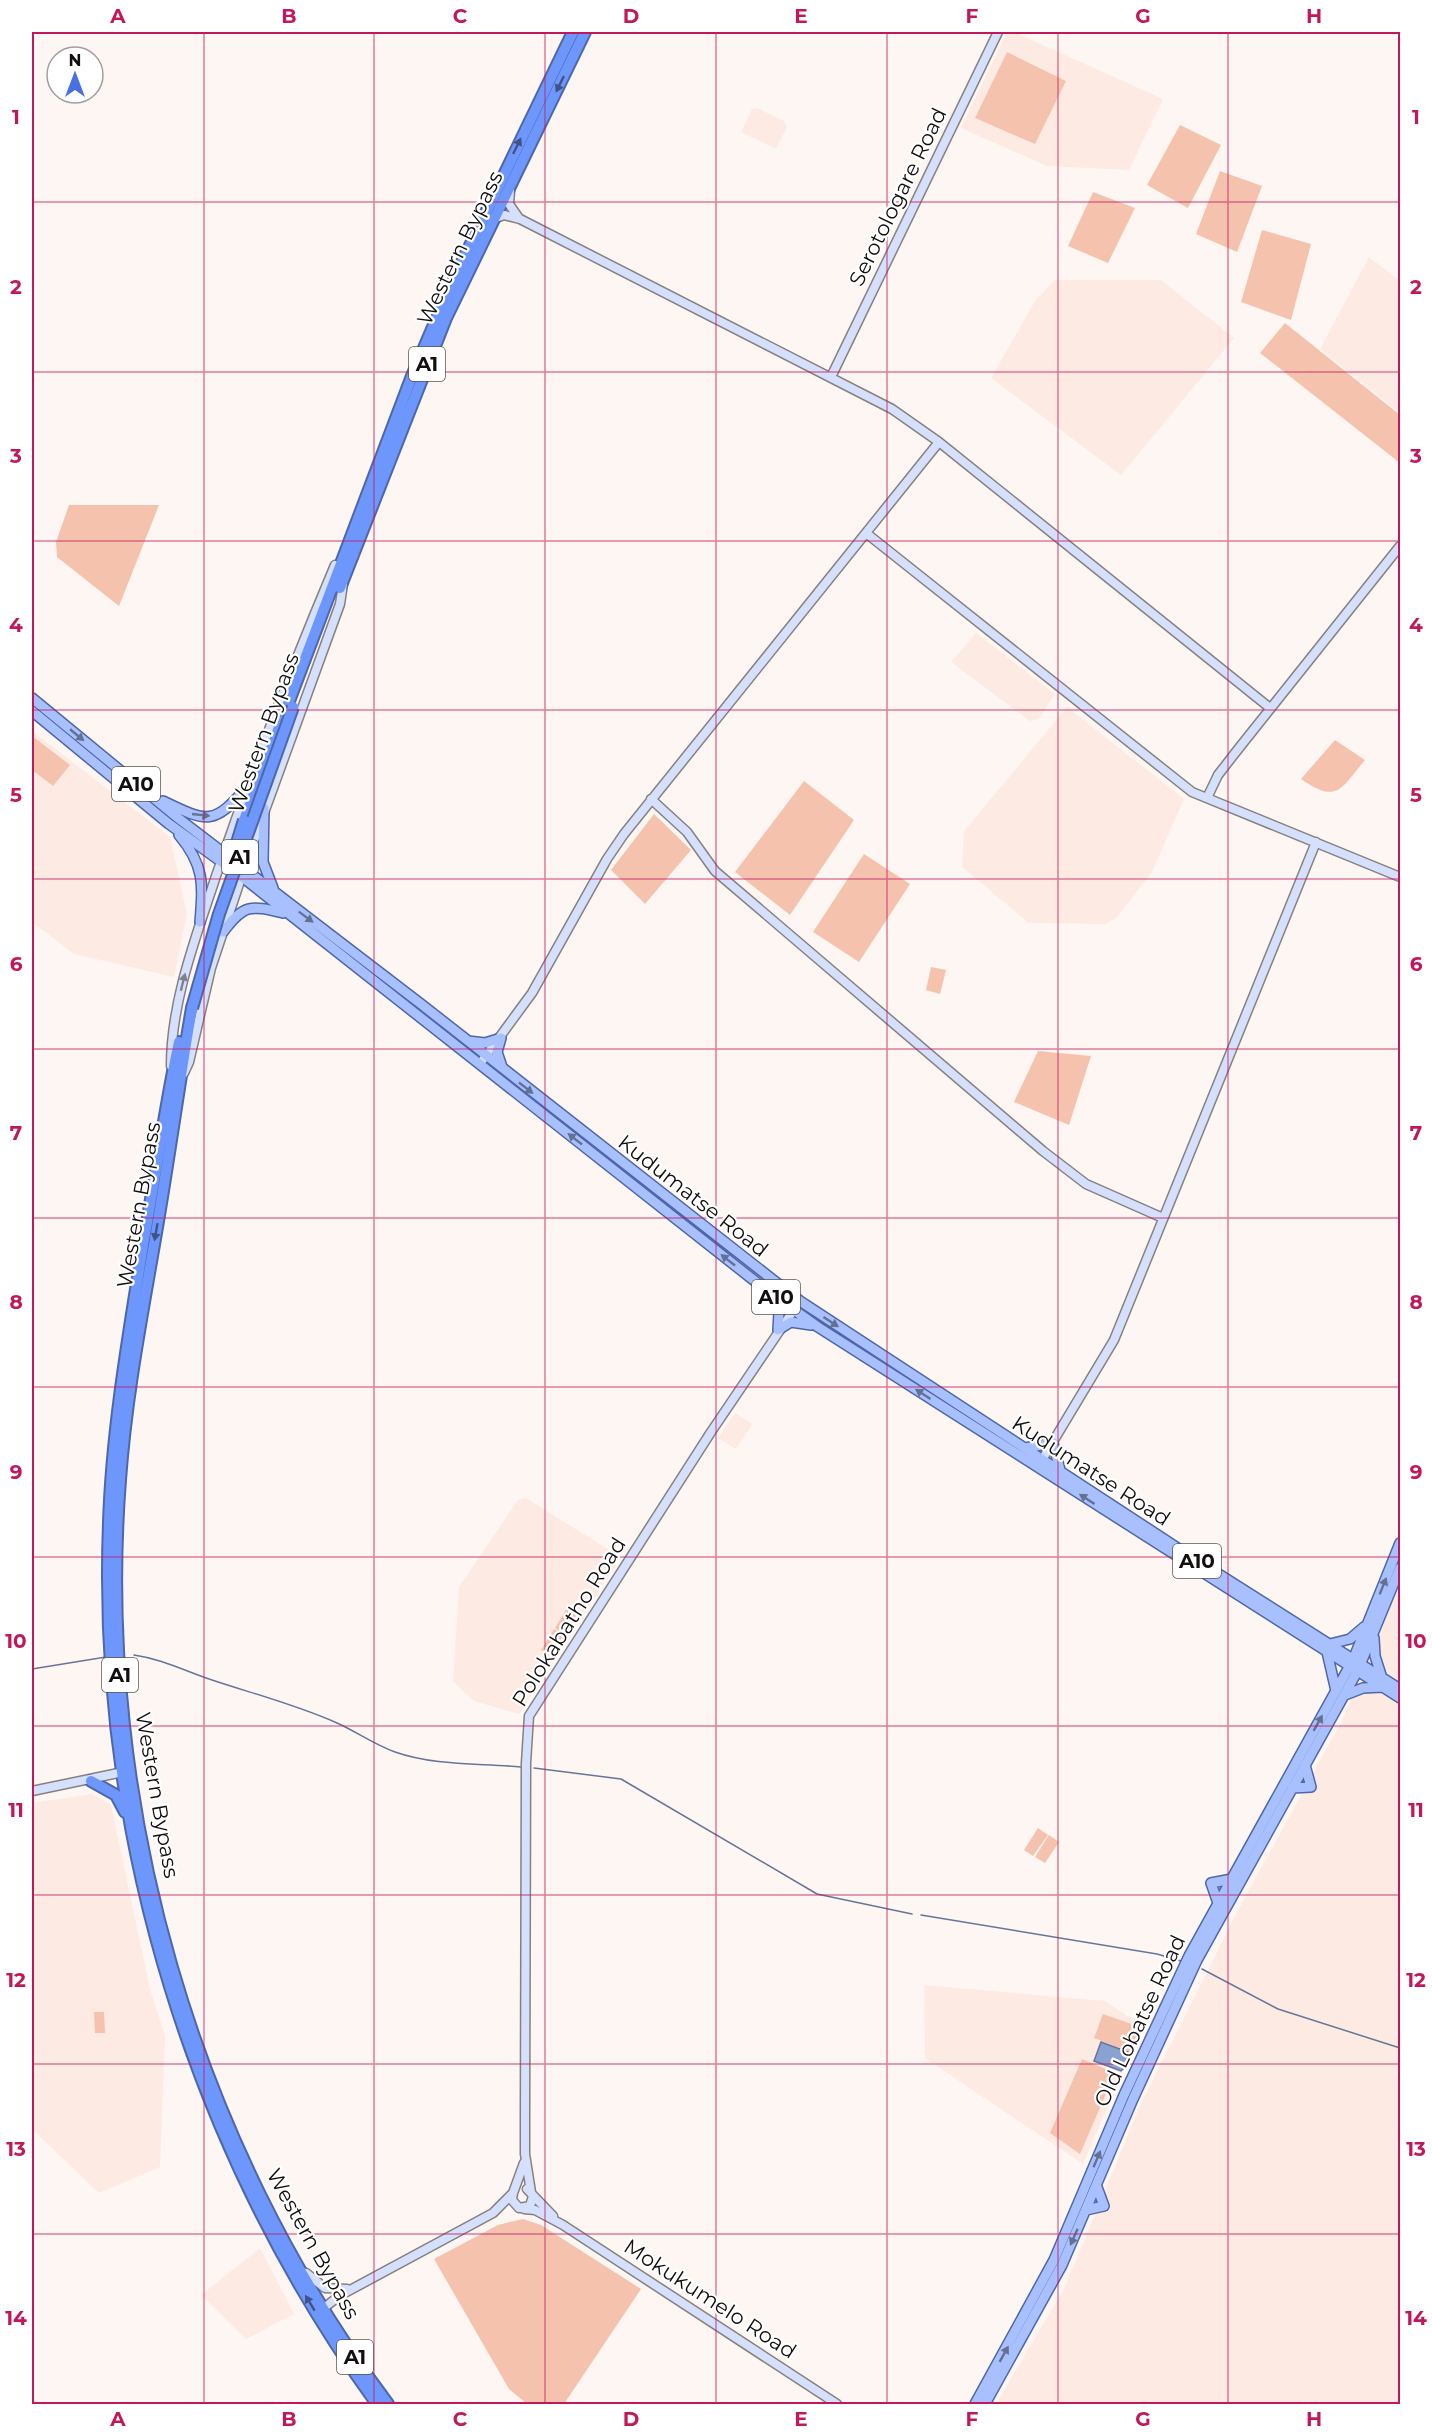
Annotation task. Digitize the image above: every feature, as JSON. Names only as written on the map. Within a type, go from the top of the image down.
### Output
[{"type":"highway","name":"Western Bypass","points":[[377,2404],[292,2272],[222,2131],[167,1978],[136,1853],[109,1637],[108,1556],[111,1480],[122,1378],[189,1008],[207,929],[244,820],[404,398],[451,285],[573,32]]},
{"type":"highway","name":"Western Bypass","points":[[189,1008],[219,914],[293,707],[446,318],[585,32]]},
{"type":"highway","name":"Western Bypass","points":[[126,1775],[161,1924],[187,2013],[229,2125],[264,2202],[301,2269],[388,2404]]},
{"type":"highway","points":[[91,1781],[111,1790],[120,1801],[136,1853]]},
{"type":"main road","name":"Kudumatse Road","points":[[32,698],[223,857],[276,894],[421,1004],[462,1038],[483,1060],[505,1071],[797,1305],[1025,1448],[1040,1464],[1060,1470],[1382,1683],[1401,1698]]},
{"type":"main road","name":"Kudumatse Road","points":[[32,711],[169,824],[223,857]]},
{"type":"main road","points":[[148,793],[193,815],[215,816],[226,811],[247,787]]},
{"type":"main road","points":[[264,808],[263,862],[276,894]]},
{"type":"main road","points":[[169,824],[192,852],[199,867],[203,883],[200,922]]},
{"type":"main road","name":"Kudumatse Road","points":[[243,872],[285,913],[483,1060],[770,1293],[797,1305],[818,1327],[1040,1464],[1329,1648]]},
{"type":"main road","points":[[223,932],[238,912],[249,907],[285,913]]},
{"type":"main road","points":[[462,1038],[477,1043],[501,1038],[497,1052],[505,1071]]},
{"type":"main road","points":[[770,1293],[779,1312],[778,1330]]},
{"type":"main road","points":[[778,1330],[785,1325],[797,1322],[818,1327]]},
{"type":"main road","points":[[1025,1448],[1053,1443],[1060,1470]]},
{"type":"main road","points":[[1355,1665],[1367,1623],[1401,1543]]},
{"type":"main road","points":[[1340,1693],[1375,1632],[1401,1568]]},
{"type":"main road","points":[[1340,1693],[1329,1648],[1350,1640],[1367,1623]]},
{"type":"main road","points":[[1340,1693],[1382,1683],[1375,1656],[1375,1632]]},
{"type":"main road","name":"Kudumatse Road","points":[[1382,1683],[1401,1689]]},
{"type":"main road","name":"Old Lobatse Road","points":[[975,2404],[1036,2296],[1080,2199],[1093,2183],[1173,2010],[1230,1898],[1305,1765],[1340,1693]]},
{"type":"main road","name":"Old Lobatse Road","points":[[1093,2183],[1165,2006],[1218,1903],[1340,1693]]},
{"type":"main road","points":[[1292,1788],[1311,1787],[1305,1765]]},
{"type":"main road","points":[[1218,1903],[1211,1882],[1232,1879]]},
{"type":"main road","points":[[985,2404],[1044,2302],[1092,2197],[1093,2183]]},
{"type":"main road","points":[[1086,2210],[1104,2206],[1093,2183]]},
{"type":"main road","points":[[1080,2199],[1092,2197]]},
{"type":"street","name":"Serotologare Road","points":[[831,377],[998,32]]},
{"type":"street","points":[[515,177],[508,200],[512,211],[520,219]]},
{"type":"street","points":[[493,219],[504,214],[520,219],[892,409],[939,442],[1270,708]]},
{"type":"street","points":[[483,1060],[532,993],[607,859],[651,799],[939,442]]},
{"type":"street","points":[[175,1083],[171,1051],[178,1004],[200,922],[247,787],[348,533],[353,530]]},
{"type":"street","points":[[866,533],[1183,786],[1207,798],[1401,877]]},
{"type":"street","points":[[1207,798],[1218,775],[1401,546]]},
{"type":"street","points":[[175,1083],[189,1062],[223,932],[264,808],[340,604],[343,580]]},
{"type":"street","points":[[651,799],[687,832],[715,871],[1043,1151],[1086,1184],[1163,1218]]},
{"type":"street","points":[[233,829],[234,838],[239,843],[246,844],[254,839]]},
{"type":"street","points":[[1040,1464],[1114,1340],[1316,842]]},
{"type":"street","points":[[208,899],[220,890],[225,890],[231,895],[232,906]]},
{"type":"street","name":"Polokabatho Road","points":[[525,2154],[526,1763],[529,1716],[778,1330],[797,1305]]},
{"type":"street","points":[[78,1781],[126,1775]]},
{"type":"street","points":[[32,1791],[78,1781],[126,1775]]},
{"type":"street","points":[[525,2154],[532,2194],[530,2206],[522,2209],[513,2204],[513,2193],[519,2181],[525,2154]]},
{"type":"street","points":[[324,2308],[333,2299],[493,2213],[513,2193],[522,2188],[532,2194],[563,2225]]},
{"type":"street","points":[[493,2213],[522,2209],[535,2210],[563,2225]]},
{"type":"street","name":"Mokukumelo Road","points":[[563,2225],[837,2404]]},
{"type":"street","points":[[301,2269],[325,2288],[339,2290],[354,2288]]},
{"type":"shaded area","points":[[1007,32],[1014,32],[1163,99],[1129,170],[1047,166],[961,128]]},
{"type":"shaded area","points":[[1007,52],[1066,81],[1035,144],[975,118]]},
{"type":"shaded area","points":[[757,108],[784,121],[787,127],[776,149],[741,132],[752,109]]},
{"type":"shaded area","points":[[1180,125],[1221,145],[1188,208],[1147,185]]},
{"type":"shaded area","points":[[1220,171],[1262,186],[1237,252],[1196,234]]},
{"type":"shaded area","points":[[1093,192],[1135,208],[1108,263],[1068,246]]},
{"type":"shaded area","points":[[1262,230],[1311,244],[1291,320],[1241,302]]},
{"type":"shaded area","points":[[1369,257],[1400,281],[1400,413],[1320,349]]},
{"type":"shaded area","points":[[1055,280],[1161,280],[1234,338],[1121,475],[991,378],[1035,301]]},
{"type":"shaded area","points":[[1285,323],[1400,415],[1400,463],[1260,353]]},
{"type":"shaded area","points":[[69,505],[159,505],[119,606],[57,557],[56,542]]},
{"type":"shaded area","points":[[976,633],[1055,694],[1039,719],[1030,721],[951,662]]},
{"type":"shaded area","points":[[1067,707],[1184,799],[1152,872],[1117,917],[1106,924],[1029,923],[962,867],[964,831]]},
{"type":"shaded area","points":[[32,731],[170,837],[187,914],[174,977],[74,954],[32,922]]},
{"type":"shaded area","points":[[32,736],[70,765],[53,786],[32,770]]},
{"type":"shaded area","points":[[1335,740],[1365,760],[1338,790],[1323,791],[1301,779]]},
{"type":"shaded area","points":[[804,781],[854,820],[790,915],[735,872]]},
{"type":"shaded area","points":[[654,814],[691,850],[645,904],[611,870]]},
{"type":"shaded area","points":[[864,854],[910,884],[859,962],[813,932]]},
{"type":"shaded area","points":[[931,967],[946,970],[940,994],[926,990]]},
{"type":"shaded area","points":[[1038,1051],[1091,1056],[1069,1125],[1014,1102]]},
{"type":"shaded area","points":[[735,1413],[753,1424],[736,1449],[718,1438]]},
{"type":"shaded area","points":[[526,1498],[614,1553],[616,1565],[519,1714],[474,1701],[453,1681],[459,1587],[518,1500]]},
{"type":"shaded area","points":[[1400,1583],[1400,2404],[996,2404],[1064,2289],[1140,2106],[1236,1914],[1343,1719]]},
{"type":"shaded area","points":[[568,1606],[578,1612],[565,1634],[555,1628]]},
{"type":"shaded area","points":[[554,1629],[564,1634],[551,1656],[541,1650]]},
{"type":"shaded area","points":[[92,1794],[111,1805],[150,1989],[165,2036],[160,2167],[99,2193],[32,2129],[32,1803]]},
{"type":"shaded area","points":[[1038,1828],[1048,1835],[1033,1856],[1024,1850]]},
{"type":"shaded area","points":[[1049,1835],[1059,1842],[1045,1863],[1035,1857]]},
{"type":"shaded area","points":[[924,1985],[1105,2001],[1142,2026],[1083,2164],[925,2058]]},
{"type":"shaded area","points":[[94,2012],[104,2012],[105,2033],[95,2033]]},
{"type":"shaded area","points":[[1103,2014],[1140,2027],[1131,2052],[1094,2038]]},
{"type":"shaded area","points":[[1082,2059],[1115,2073],[1080,2154],[1050,2133]]},
{"type":"shaded area","points":[[523,2219],[541,2225],[641,2289],[564,2404],[527,2404],[509,2389],[434,2259],[498,2225]]},
{"type":"shaded area","points":[[260,2248],[294,2314],[246,2339],[201,2295]]},
{"type":"water","points":[[1101,2042],[1128,2052],[1121,2071],[1094,2061]]},
{"type":"waterway","points":[[134,1655],[164,1662],[306,1711],[337,1723],[388,1749],[410,1756],[441,1762],[521,1767]]},
{"type":"waterway","points":[[32,1669],[106,1657]]},
{"type":"waterway","points":[[534,1768],[621,1779],[817,1894],[912,1914]]},
{"type":"waterway","points":[[921,1915],[1157,1954],[1181,1961]]},
{"type":"waterway","points":[[1202,1969],[1278,2009],[1400,2048]]}]
